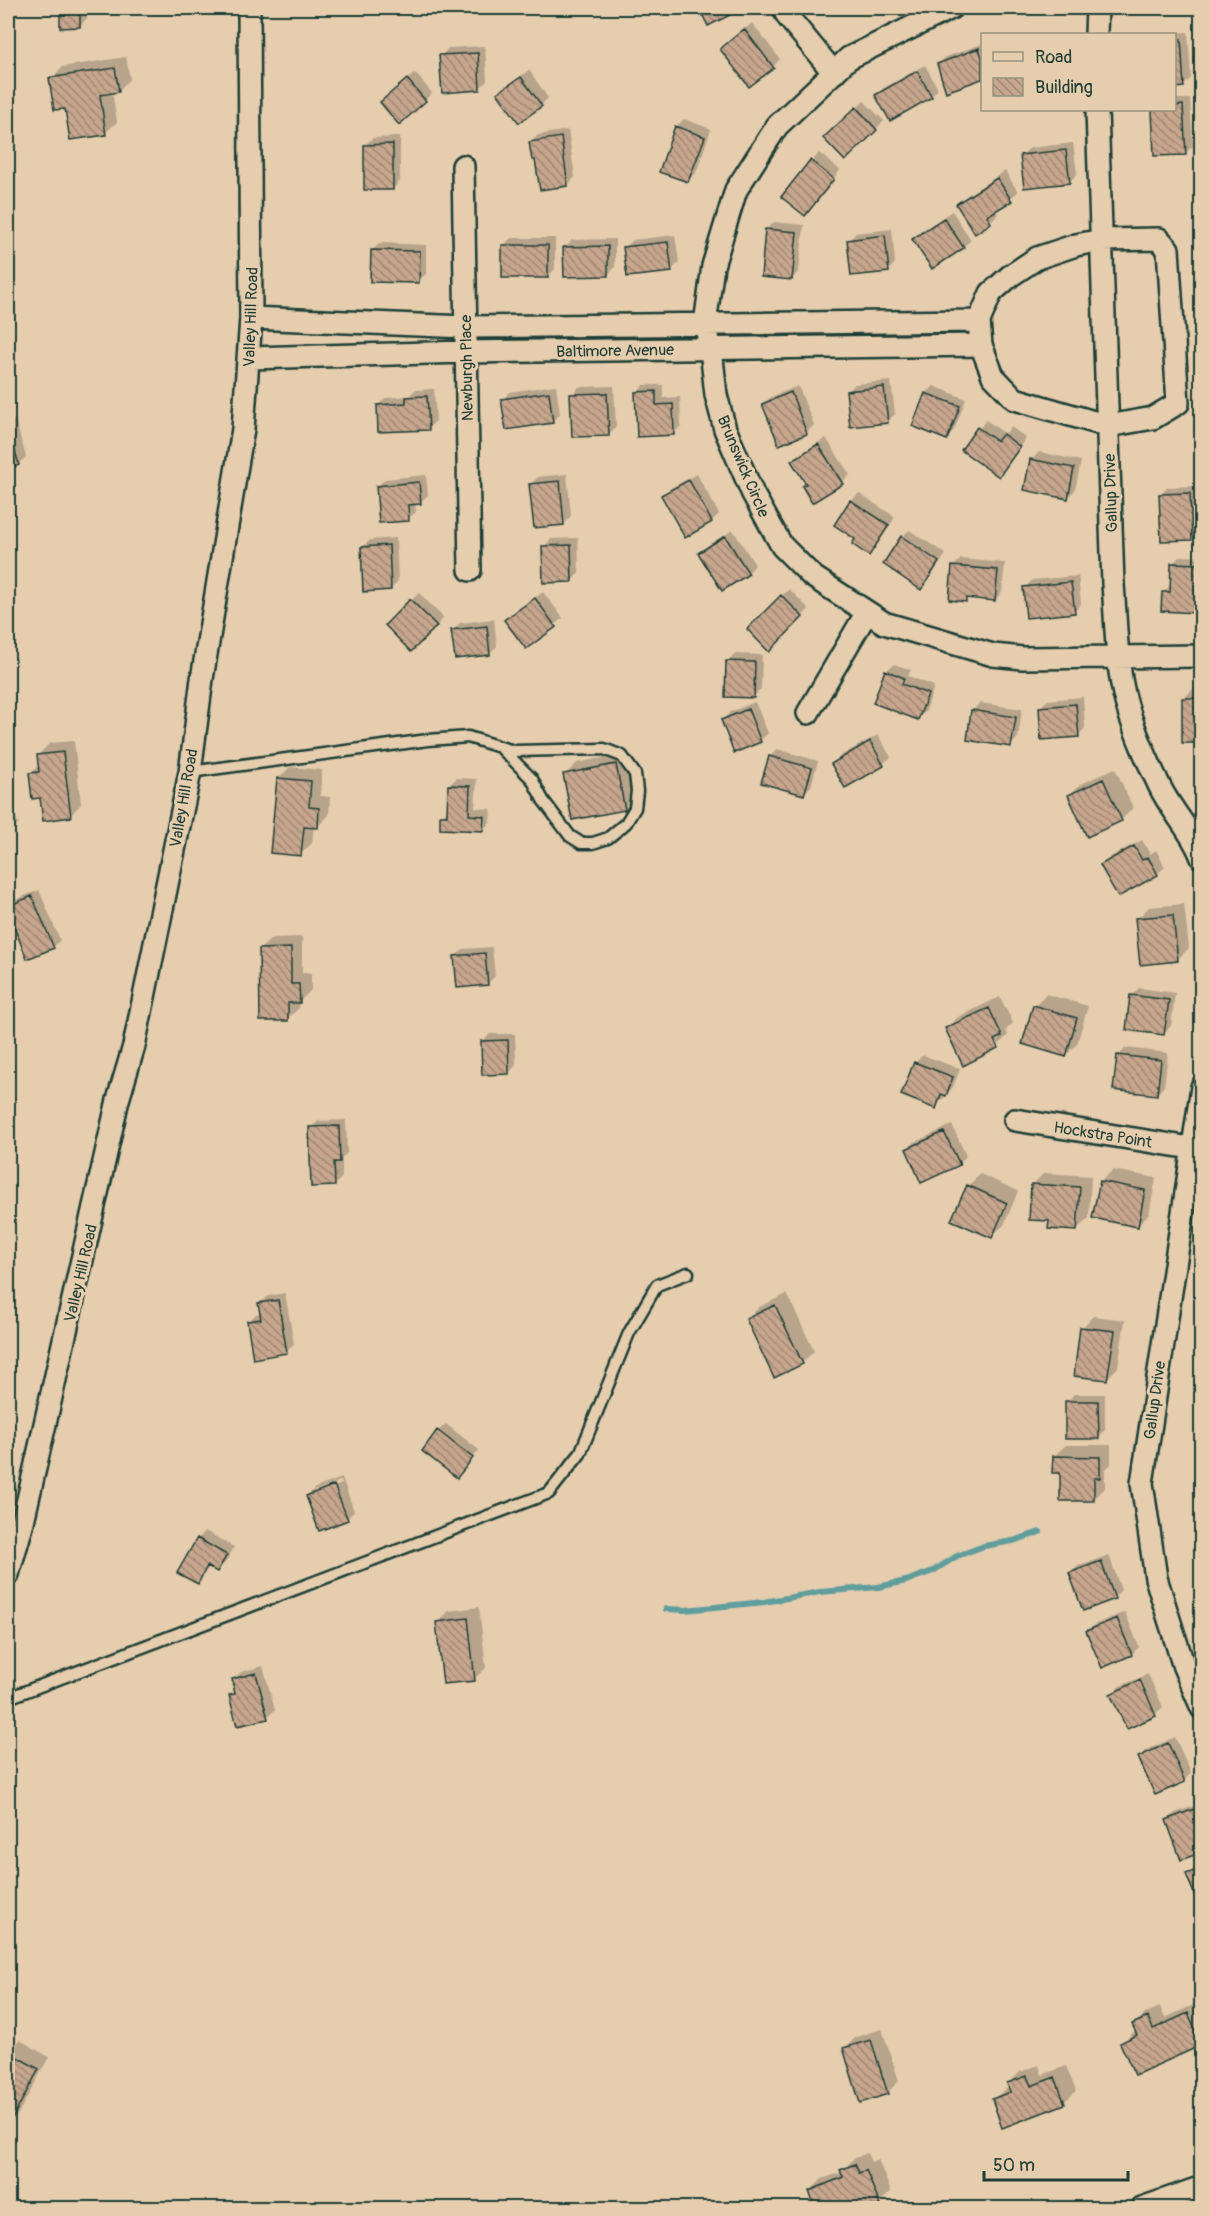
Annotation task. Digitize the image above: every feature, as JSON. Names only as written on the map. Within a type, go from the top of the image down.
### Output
[{"type":"street","name":"Valley Hill Road","points":[[8,1574],[24,1514],[118,1100],[134,1046],[190,772],[202,679],[243,429],[251,318],[249,8]]},
{"type":"street","points":[[783,8],[834,73]]},
{"type":"street","name":"Brunswick Circle","points":[[951,8],[849,58],[777,126],[736,190],[712,266],[705,324],[711,349],[716,395],[725,429],[753,494],[782,546],[812,576],[884,623],[993,654],[1023,658],[1202,656]]},
{"type":"street","points":[[1096,8],[1096,33]]},
{"type":"street","name":"Gallup Drive","points":[[1097,111],[1113,584],[1119,656],[1126,701],[1145,752],[1161,789],[1197,844],[1202,858]]},
{"type":"street","name":"Newburgh Place","points":[[463,166],[470,570]]},
{"type":"street","points":[[1159,239],[1168,249],[1178,403],[1153,418],[1108,426],[1015,399],[993,376],[981,345],[979,321],[991,293],[1010,276],[1037,258],[1055,251],[1101,240],[1159,239]]},
{"type":"street","name":"Baltimore Avenue","points":[[251,318],[466,327],[979,321]]},
{"type":"street","name":"Baltimore Avenue","points":[[249,358],[466,352],[981,345]]},
{"type":"street","points":[[808,713],[867,612]]},
{"type":"street","name":"Gallup Drive","points":[[1202,1087],[1142,1484],[1156,1578],[1195,1673],[1202,1708]]},
{"type":"street","name":"Hockstra Point","points":[[1015,1120],[1191,1148]]},
{"type":"street","points":[[1142,2208],[1202,2187]]},
{"type":"lane","points":[[190,772],[428,740],[468,737],[514,751],[604,749],[622,756],[635,774],[637,791],[635,808],[626,824],[608,838],[592,843],[581,843],[570,836],[543,800],[532,779],[500,747]]},
{"type":"lane","points":[[8,1698],[549,1493],[580,1454],[629,1333],[657,1285],[688,1273]]},
{"type":"building","points":[[60,8],[80,8],[80,27],[60,28]]},
{"type":"building","points":[[699,8],[731,8],[734,13],[708,26]]},
{"type":"building","points":[[744,29],[774,68],[749,87],[720,49]]},
{"type":"building","points":[[1176,39],[1181,39],[1184,87],[1176,88]]},
{"type":"building","points":[[979,48],[981,79],[946,92],[937,64]]},
{"type":"building","points":[[478,53],[480,90],[442,93],[439,55]]},
{"type":"building","points":[[115,68],[119,92],[100,95],[106,135],[70,140],[65,109],[54,110],[49,78]]},
{"type":"building","points":[[917,71],[932,97],[890,121],[875,95]]},
{"type":"building","points":[[521,77],[542,106],[519,123],[497,93]]},
{"type":"building","points":[[407,79],[426,101],[399,125],[380,102]]},
{"type":"building","points":[[1183,105],[1186,155],[1154,156],[1152,111],[1176,111],[1176,106]]},
{"type":"building","points":[[856,107],[877,130],[845,161],[823,138]]},
{"type":"building","points":[[675,126],[705,137],[688,182],[659,172]]},
{"type":"building","points":[[561,137],[568,186],[540,190],[535,160],[532,160],[529,142]]},
{"type":"building","points":[[393,144],[393,190],[364,190],[364,145]]},
{"type":"building","points":[[1066,150],[1070,183],[1024,188],[1020,155]]},
{"type":"building","points":[[810,160],[834,179],[805,216],[781,197]]},
{"type":"building","points":[[997,178],[1012,201],[987,216],[991,223],[975,234],[956,204]]},
{"type":"building","points":[[944,218],[964,248],[932,269],[912,239]]},
{"type":"building","points":[[765,229],[797,232],[792,280],[761,277]]},
{"type":"building","points":[[885,235],[889,272],[851,276],[847,240]]},
{"type":"building","points":[[668,242],[672,272],[627,277],[623,247]]},
{"type":"building","points":[[502,245],[548,245],[548,278],[502,278]]},
{"type":"building","points":[[608,246],[608,276],[564,277],[563,247]]},
{"type":"building","points":[[371,250],[420,251],[419,283],[370,282]]},
{"type":"building","points":[[884,387],[888,423],[850,427],[846,391]]},
{"type":"building","points":[[656,391],[656,405],[673,404],[674,435],[637,437],[635,392]]},
{"type":"building","points":[[549,392],[553,423],[506,430],[501,399]]},
{"type":"building","points":[[791,392],[807,434],[779,445],[762,404]]},
{"type":"building","points":[[607,393],[609,436],[572,437],[570,394]]},
{"type":"building","points":[[925,393],[960,406],[947,440],[912,426]]},
{"type":"building","points":[[427,396],[429,430],[378,432],[377,405],[406,403],[406,397]]},
{"type":"building","points":[[8,426],[19,465],[8,469]]},
{"type":"building","points":[[977,427],[997,441],[1003,434],[1020,447],[999,477],[961,450]]},
{"type":"building","points":[[818,444],[843,484],[812,503],[802,486],[806,484],[791,461]]},
{"type":"building","points":[[1030,459],[1074,468],[1068,499],[1024,490]]},
{"type":"building","points":[[689,480],[712,522],[685,538],[661,495]]},
{"type":"building","points":[[560,481],[564,525],[534,528],[529,484]]},
{"type":"building","points":[[419,482],[421,504],[408,505],[409,521],[379,523],[376,486]]},
{"type":"building","points":[[1190,493],[1192,540],[1161,541],[1159,494]]},
{"type":"building","points":[[850,500],[889,525],[869,556],[852,544],[855,539],[834,525]]},
{"type":"building","points":[[725,536],[749,574],[722,591],[698,553]]},
{"type":"building","points":[[901,536],[939,562],[921,590],[883,564]]},
{"type":"building","points":[[389,545],[391,590],[363,592],[361,547]]},
{"type":"building","points":[[571,545],[572,582],[543,583],[542,546]]},
{"type":"building","points":[[1171,563],[1198,564],[1196,613],[1161,611],[1162,592],[1170,592]]},
{"type":"building","points":[[952,566],[998,570],[995,601],[966,598],[966,602],[949,600]]},
{"type":"building","points":[[1071,582],[1075,613],[1026,618],[1023,587]]},
{"type":"building","points":[[781,595],[803,617],[769,652],[747,629]]},
{"type":"building","points":[[535,598],[556,627],[526,649],[504,620]]},
{"type":"building","points":[[410,599],[437,626],[411,652],[385,625]]},
{"type":"building","points":[[487,626],[490,655],[455,659],[451,630]]},
{"type":"building","points":[[726,661],[755,662],[754,698],[725,697]]},
{"type":"building","points":[[885,670],[904,678],[902,684],[928,694],[918,720],[873,703]]},
{"type":"building","points":[[1182,698],[1202,698],[1200,743],[1182,743]]},
{"type":"building","points":[[1076,704],[1079,737],[1041,740],[1039,707]]},
{"type":"building","points":[[748,709],[761,742],[734,753],[721,720]]},
{"type":"building","points":[[971,710],[1016,717],[1011,747],[967,740]]},
{"type":"building","points":[[870,741],[884,766],[845,788],[831,764]]},
{"type":"building","points":[[63,752],[71,817],[43,821],[40,798],[32,799],[29,773],[39,772],[37,755]]},
{"type":"building","points":[[769,756],[812,768],[804,795],[761,783]]},
{"type":"building","points":[[616,764],[625,810],[572,820],[563,774]]},
{"type":"building","points":[[277,778],[311,781],[309,807],[319,808],[318,828],[304,827],[301,856],[270,853]]},
{"type":"building","points":[[1103,779],[1122,821],[1087,837],[1068,795]]},
{"type":"building","points":[[448,785],[470,786],[469,815],[484,816],[483,831],[440,829],[440,815],[447,815]]},
{"type":"building","points":[[1134,846],[1142,860],[1148,857],[1158,875],[1118,897],[1100,865]]},
{"type":"building","points":[[32,896],[54,948],[27,959],[8,912],[8,906]]},
{"type":"building","points":[[1173,915],[1178,961],[1140,965],[1135,918]]},
{"type":"building","points":[[291,948],[291,984],[299,984],[300,1003],[288,1003],[288,1021],[260,1021],[259,949]]},
{"type":"building","points":[[485,953],[488,985],[457,988],[454,956]]},
{"type":"building","points":[[1130,995],[1169,1000],[1164,1035],[1126,1030]]},
{"type":"building","points":[[1033,1005],[1077,1018],[1066,1057],[1022,1044]]},
{"type":"building","points":[[989,1008],[1002,1036],[994,1040],[998,1048],[963,1066],[945,1028]]},
{"type":"building","points":[[508,1040],[509,1074],[482,1075],[481,1041]]},
{"type":"building","points":[[1117,1055],[1161,1060],[1157,1095],[1113,1090]]},
{"type":"building","points":[[914,1062],[953,1077],[946,1096],[941,1094],[936,1109],[901,1095]]},
{"type":"building","points":[[339,1126],[340,1162],[334,1162],[335,1186],[311,1187],[309,1127]]},
{"type":"building","points":[[944,1132],[960,1165],[921,1183],[906,1149]]},
{"type":"building","points":[[1100,1181],[1145,1190],[1138,1227],[1092,1218]]},
{"type":"building","points":[[1031,1184],[1080,1187],[1077,1231],[1048,1229],[1049,1221],[1029,1220]]},
{"type":"building","points":[[967,1185],[1007,1203],[992,1238],[951,1220]]},
{"type":"building","points":[[278,1300],[287,1353],[253,1359],[247,1321],[261,1319],[258,1303]]},
{"type":"building","points":[[775,1305],[803,1364],[774,1378],[746,1319]]},
{"type":"building","points":[[1080,1327],[1115,1331],[1107,1380],[1074,1376]]},
{"type":"building","points":[[1065,1401],[1098,1401],[1099,1439],[1065,1439]]},
{"type":"building","points":[[437,1430],[473,1458],[457,1478],[422,1451]]},
{"type":"building","points":[[1053,1456],[1100,1457],[1100,1478],[1094,1478],[1094,1501],[1060,1501],[1060,1473],[1052,1473]]},
{"type":"building","points":[[334,1485],[348,1520],[319,1531],[306,1496]]},
{"type":"building","points":[[197,1538],[227,1555],[217,1572],[207,1566],[198,1584],[177,1573]]},
{"type":"building","points":[[1101,1561],[1115,1599],[1083,1611],[1069,1573]]},
{"type":"building","points":[[468,1618],[475,1681],[443,1684],[436,1622]]},
{"type":"building","points":[[1117,1618],[1132,1655],[1102,1668],[1086,1631]]},
{"type":"building","points":[[256,1673],[268,1719],[237,1726],[229,1695],[235,1694],[232,1679]]},
{"type":"building","points":[[1140,1680],[1156,1716],[1127,1729],[1110,1694]]},
{"type":"building","points":[[1168,1743],[1185,1782],[1155,1795],[1138,1757]]},
{"type":"building","points":[[1197,1808],[1202,1820],[1202,1852],[1181,1860],[1166,1820]]},
{"type":"building","points":[[1202,1868],[1202,1913],[1186,1874]]},
{"type":"building","points":[[1188,2013],[1202,2045],[1135,2075],[1120,2043],[1137,2035],[1132,2024],[1148,2017],[1153,2029]]},
{"type":"building","points":[[871,2040],[888,2094],[860,2103],[843,2048]]},
{"type":"building","points":[[8,2052],[39,2069],[8,2126]]},
{"type":"building","points":[[1027,2076],[1031,2086],[1055,2077],[1065,2104],[1002,2128],[992,2099],[1010,2092],[1007,2083]]},
{"type":"building","points":[[855,2164],[859,2173],[866,2170],[880,2205],[870,2208],[815,2208],[809,2191],[843,2177],[840,2170]]},
{"type":"waterway","points":[[666,1609],[685,1610],[764,1602],[820,1592],[878,1587],[906,1581],[933,1571],[957,1556],[984,1546],[1013,1541],[1040,1532]]}]
